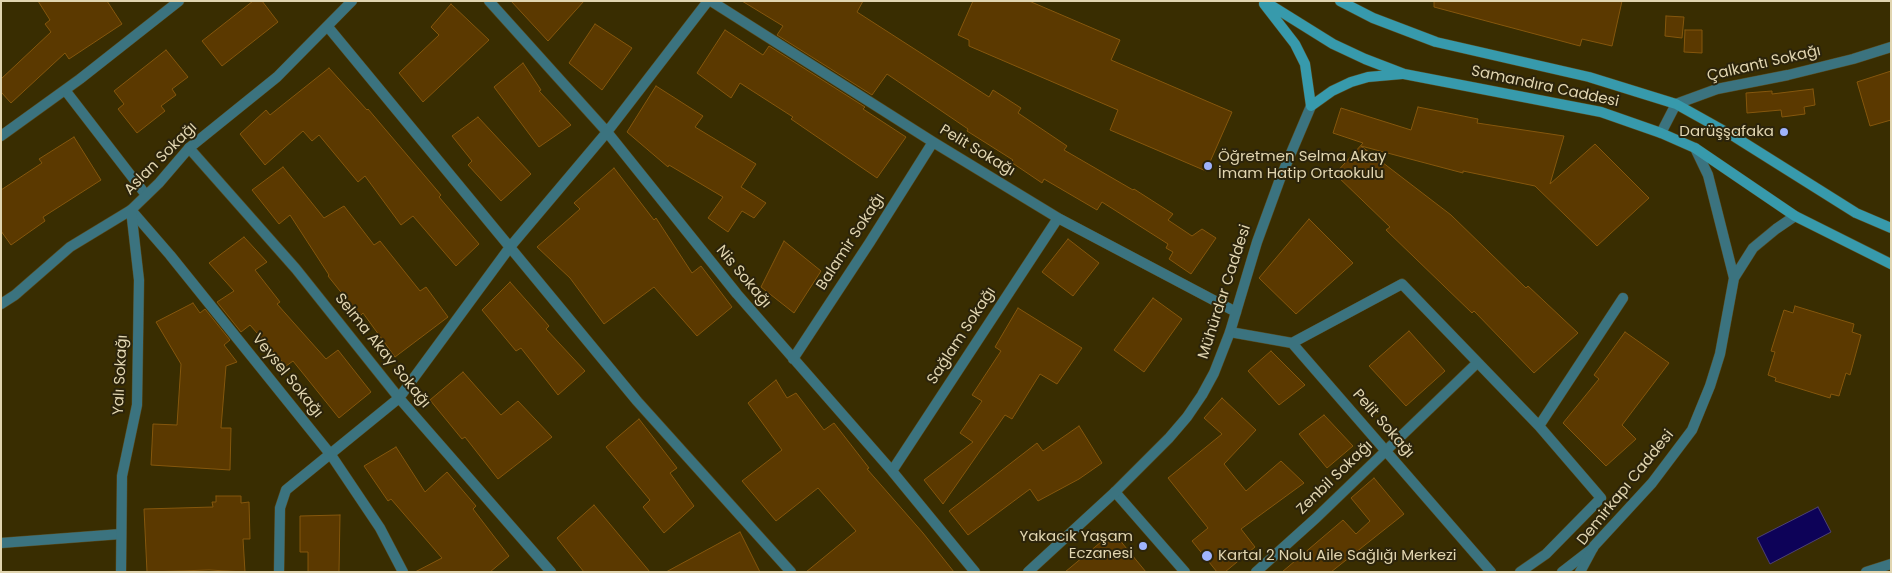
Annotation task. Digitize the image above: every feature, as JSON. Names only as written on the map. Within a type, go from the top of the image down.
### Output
[{"type":"main road","name":"Samandıra Caddesi","points":[[1263,1],[1333,44],[1404,74],[1601,112],[1661,133],[1694,148],[1795,216],[1891,264]]},
{"type":"main road","points":[[1263,1],[1295,44],[1306,64],[1311,106],[1332,91],[1351,82],[1368,77],[1404,74]]},
{"type":"main road","name":"Samandıra Caddesi","points":[[1340,1],[1373,18],[1436,42],[1589,77],[1676,104],[1735,137],[1856,213],[1891,228]]},
{"type":"street","points":[[1,136],[65,90],[179,1]]},
{"type":"street","name":"Aslan Sokağı","points":[[1,304],[15,295],[70,248],[130,210],[189,148],[277,77],[352,1]]},
{"type":"street","name":"Nis Sokağı","points":[[490,1],[607,132],[737,294],[892,471],[975,572]]},
{"type":"street","points":[[279,572],[280,508],[286,490],[332,455],[399,398],[510,247],[607,132],[709,1]]},
{"type":"street","name":"Pelit Sokağı","points":[[709,1],[1058,218],[1236,312]]},
{"type":"street","points":[[328,27],[637,401],[791,572]]},
{"type":"street","name":"Çalkantı Sokağı","points":[[1676,104],[1716,89],[1788,75],[1853,59],[1891,47]]},
{"type":"street","points":[[65,90],[146,195]]},
{"type":"street","points":[[1661,133],[1676,104]]},
{"type":"street","name":"Mühürdar Caddesi","points":[[1028,572],[1116,492],[1169,438],[1202,395],[1214,373],[1230,332],[1257,242],[1280,179],[1311,106]]},
{"type":"street","name":"Balamir Sokağı","points":[[794,359],[933,142]]},
{"type":"street","name":"Selma Akay Sokağı","points":[[189,148],[296,269],[399,398],[551,572]]},
{"type":"street","name":"Demirkapı Caddesi","points":[[1694,148],[1708,175],[1734,278]]},
{"type":"street","name":"Veysel Sokağı","points":[[130,210],[170,255],[332,455],[380,528],[403,572]]},
{"type":"street","name":"Yalı Sokağı","points":[[121,572],[122,476],[137,405],[139,280],[130,210]]},
{"type":"street","name":"Demirkapı Caddesi","points":[[1580,572],[1594,546],[1652,483],[1692,430],[1710,386],[1720,354],[1734,278],[1753,248],[1795,216]]},
{"type":"street","name":"Sağlam Sokağı","points":[[892,471],[1058,218]]},
{"type":"street","points":[[1230,332],[1292,343],[1402,284],[1539,426],[1601,498],[1546,554],[1520,572]]},
{"type":"street","points":[[1539,426],[1623,298]]},
{"type":"street","name":"Pelit Sokağı","points":[[1292,343],[1491,572]]},
{"type":"street","name":"Zenbil Sokağı","points":[[1256,572],[1316,518],[1477,363]]},
{"type":"street","points":[[1116,492],[1185,572]]},
{"type":"street","points":[[1,543],[121,534]]},
{"type":"street","points":[[1562,572],[1594,546]]},
{"type":"street","points":[[1866,572],[1891,564]]},
{"type":"shaded area","points":[[1818,507],[1831,532],[1770,564],[1757,538]]},
{"type":"building","points":[[38,1],[107,1],[122,24],[69,59],[65,53],[11,103],[1,92],[1,79],[51,32],[45,24],[50,20]]},
{"type":"building","points":[[253,1],[262,1],[278,22],[222,66],[202,41]]},
{"type":"building","points":[[511,1],[584,1],[548,41]]},
{"type":"building","points":[[742,1],[863,1],[857,12],[989,97],[993,90],[1021,108],[1018,113],[1067,146],[1064,150],[1134,189],[1173,214],[1168,220],[1192,236],[1202,229],[1216,238],[1191,274],[1169,259],[1173,252],[1166,248],[1168,244],[1102,202],[1097,210],[1044,179],[1042,183],[1011,162],[1013,160],[967,131],[968,129],[887,74],[872,95],[777,35],[783,26]]},
{"type":"building","points":[[973,1],[1029,1],[1120,40],[1111,60],[1232,112],[1206,171],[1110,130],[1118,110],[969,46],[969,40],[958,35]]},
{"type":"building","points":[[1434,1],[1622,1],[1612,46],[1582,39],[1580,46],[1434,7]]},
{"type":"building","points":[[451,4],[489,40],[423,102],[399,73],[439,35],[431,27]]},
{"type":"building","points":[[1666,16],[1684,17],[1682,38],[1665,36]]},
{"type":"building","points":[[595,24],[632,48],[602,90],[569,63]]},
{"type":"building","points":[[725,30],[763,55],[769,46],[865,107],[863,109],[906,137],[877,178],[791,119],[793,117],[740,83],[731,98],[697,73]]},
{"type":"building","points":[[1685,30],[1702,30],[1702,53],[1684,52]]},
{"type":"building","points":[[166,50],[188,77],[172,89],[176,95],[161,106],[165,111],[137,133],[118,109],[124,104],[114,91]]},
{"type":"building","points":[[523,63],[541,90],[539,91],[571,125],[539,147],[494,87]]},
{"type":"building","points":[[329,68],[368,109],[441,195],[439,197],[479,244],[456,266],[413,216],[401,225],[365,176],[358,182],[319,135],[312,141],[303,131],[265,165],[240,134],[266,110],[270,115]]},
{"type":"building","points":[[1891,71],[1891,120],[1870,126],[1857,82]]},
{"type":"building","points":[[656,86],[703,116],[695,127],[756,164],[741,187],[766,203],[754,218],[742,211],[728,232],[708,218],[723,197],[669,165],[668,167],[627,132]]},
{"type":"building","points":[[1813,89],[1815,105],[1804,107],[1805,114],[1782,117],[1781,110],[1747,113],[1746,93],[1772,91],[1772,94]]},
{"type":"building","points":[[1418,107],[1478,119],[1477,123],[1564,136],[1550,184],[1595,144],[1649,198],[1597,246],[1535,186],[1463,171],[1463,173],[1361,146],[1451,215],[1526,288],[1528,286],[1578,333],[1534,373],[1474,311],[1472,313],[1386,230],[1390,227],[1335,174],[1363,143],[1333,133],[1341,108],[1411,130]]},
{"type":"building","points":[[478,117],[531,174],[501,201],[468,165],[472,161],[452,136]]},
{"type":"building","points":[[74,137],[101,180],[43,217],[45,221],[11,245],[1,231],[1,190],[42,163],[39,159]]},
{"type":"building","points":[[283,167],[324,218],[344,206],[374,245],[380,241],[420,291],[426,287],[448,317],[395,357],[363,313],[360,316],[328,276],[290,215],[279,224],[252,190]]},
{"type":"building","points":[[614,168],[654,220],[656,218],[692,273],[701,266],[732,307],[697,336],[654,287],[604,324],[570,278],[537,247],[580,209],[574,203]]},
{"type":"building","points":[[1309,219],[1353,263],[1296,314],[1259,278]]},
{"type":"building","points":[[244,237],[267,262],[255,270],[280,302],[277,304],[326,359],[338,350],[371,392],[339,418],[293,361],[286,366],[250,325],[241,332],[217,302],[234,291],[209,263]]},
{"type":"building","points":[[1068,239],[1099,263],[1073,296],[1042,272]]},
{"type":"building","points":[[784,241],[821,271],[794,313],[761,287]]},
{"type":"building","points":[[510,282],[549,326],[546,329],[585,371],[558,395],[521,348],[516,351],[482,310]]},
{"type":"building","points":[[1153,298],[1182,319],[1144,372],[1114,350]]},
{"type":"building","points":[[193,303],[200,313],[205,309],[230,340],[224,345],[237,362],[226,366],[221,428],[231,428],[230,470],[151,465],[153,424],[177,425],[181,364],[156,322]]},
{"type":"building","points":[[1795,306],[1854,324],[1852,332],[1861,335],[1850,375],[1846,373],[1839,396],[1831,394],[1830,398],[1775,381],[1776,378],[1768,375],[1775,352],[1771,351],[1784,310],[1793,313]]},
{"type":"building","points":[[1018,308],[1082,348],[1057,384],[1040,374],[1012,419],[1005,415],[943,504],[924,480],[973,442],[960,433],[982,401],[972,395],[1001,351],[995,347]]},
{"type":"building","points":[[1409,331],[1445,371],[1406,406],[1369,366]]},
{"type":"building","points":[[1625,332],[1669,363],[1622,425],[1636,439],[1606,466],[1563,423],[1599,379],[1594,375]]},
{"type":"building","points":[[1271,351],[1305,385],[1279,405],[1248,371]]},
{"type":"building","points":[[463,372],[501,415],[518,401],[552,437],[498,479],[465,437],[462,439],[430,400]]},
{"type":"building","points":[[776,380],[787,398],[796,393],[824,430],[834,423],[869,468],[867,469],[954,572],[806,572],[856,531],[818,488],[776,521],[742,481],[782,450],[748,403]]},
{"type":"building","points":[[1222,398],[1256,430],[1224,464],[1246,491],[1281,461],[1304,483],[1241,529],[1255,547],[1225,572],[1217,572],[1192,541],[1208,528],[1168,478],[1222,434],[1204,418]]},
{"type":"building","points":[[1324,415],[1353,446],[1327,468],[1299,434]]},
{"type":"building","points":[[639,419],[677,468],[670,473],[694,506],[664,533],[643,507],[650,500],[606,447]]},
{"type":"building","points":[[1079,426],[1102,463],[1079,479],[1038,501],[1030,489],[968,535],[949,511],[1037,443],[1043,451]]},
{"type":"building","points":[[396,447],[425,492],[447,472],[476,506],[473,509],[509,556],[490,572],[415,572],[442,558],[391,499],[388,501],[364,466]]},
{"type":"building","points":[[1374,478],[1404,514],[1331,572],[1282,572],[1343,520],[1356,534],[1370,521],[1351,498]]},
{"type":"building","points":[[216,496],[241,496],[241,503],[249,502],[250,539],[243,539],[245,572],[209,570],[147,572],[144,509],[213,507],[212,502],[216,502]]},
{"type":"building","points":[[594,505],[650,572],[584,572],[557,538]]},
{"type":"building","points":[[340,515],[339,572],[308,572],[308,552],[300,552],[300,516]]},
{"type":"building","points":[[740,532],[760,572],[666,572]]},
{"type":"building","points":[[1113,532],[1146,572],[1065,572]]},
{"type":"place","name":"Darüşşafaka","points":[[1784,132]]},
{"type":"place","name":"Öğretmen Selma Akay İmam Hatip Ortaokulu","points":[[1208,166]]},
{"type":"place","name":"Yakacık Yaşam Eczanesi","points":[[1143,546]]},
{"type":"place","name":"Kartal 2 Nolu Aile Sağlığı Merkezi","points":[[1207,556]]}]
